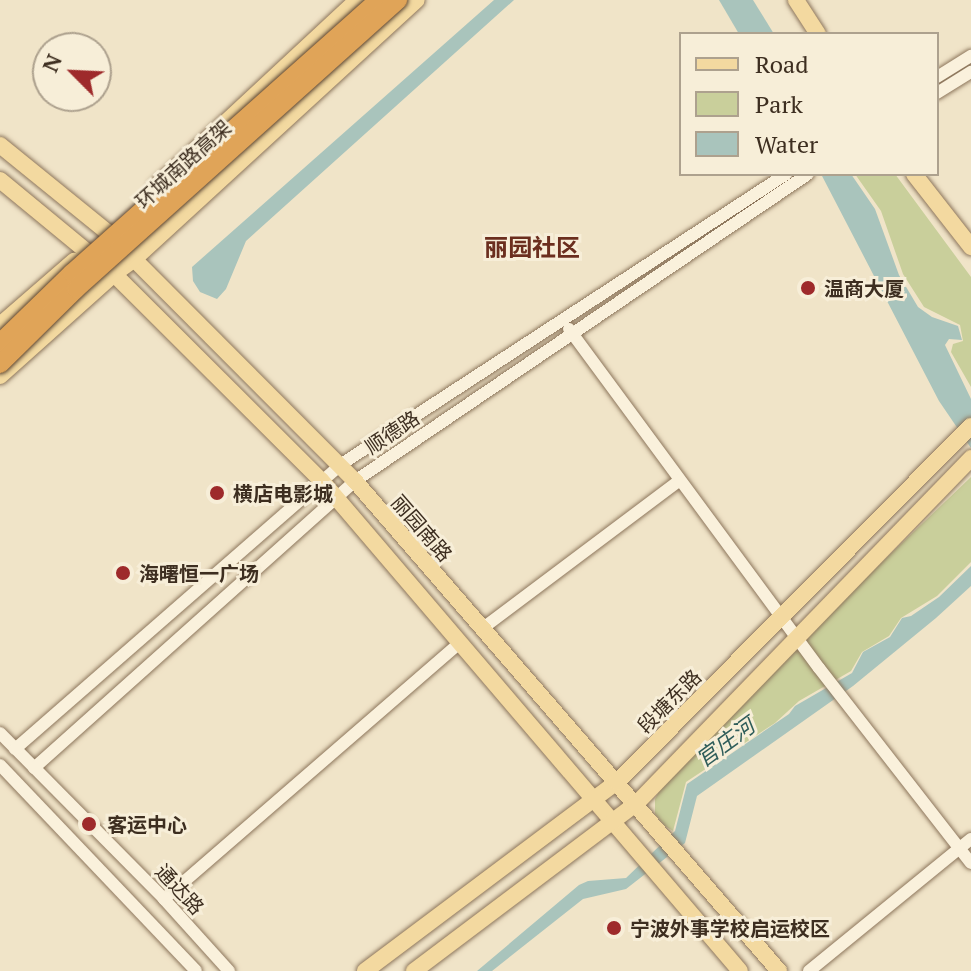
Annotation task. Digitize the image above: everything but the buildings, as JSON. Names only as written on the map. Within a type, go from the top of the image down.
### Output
[{"type":"highway","name":"环城南路高架","points":[[0,343],[72,273],[378,0]]},
{"type":"highway","name":"环城南路高架","points":[[0,364],[76,289],[398,0]]},
{"type":"main road","points":[[0,325],[107,232],[357,0]]},
{"type":"main road","points":[[0,376],[132,261],[417,0]]},
{"type":"main road","points":[[796,0],[817,32]]},
{"type":"main road","name":"丽园南路","points":[[0,145],[107,232],[132,261],[340,465],[779,971]]},
{"type":"main road","points":[[916,176],[971,247]]},
{"type":"main road","points":[[0,180],[114,274],[321,480],[740,971]]},
{"type":"main road","name":"段塘东路","points":[[365,971],[617,782],[971,426]]},
{"type":"main road","points":[[414,971],[636,804],[969,460]]},
{"type":"street","points":[[939,76],[971,56]]},
{"type":"street","points":[[939,92],[971,72]]},
{"type":"street","name":"顺德路","points":[[15,749],[340,465],[783,176]]},
{"type":"street","name":"顺德路","points":[[34,768],[355,481],[805,176]]},
{"type":"street","points":[[563,322],[819,668],[971,863]]},
{"type":"street","points":[[483,628],[680,480]]},
{"type":"street","points":[[164,899],[460,643]]},
{"type":"street","name":"通达路","points":[[0,733],[164,899],[229,971]]},
{"type":"street","points":[[0,765],[196,971]]},
{"type":"street","points":[[809,971],[971,839]]},
{"type":"green space","points":[[856,176],[896,176],[971,277],[971,387],[951,352],[953,344],[963,341],[960,325],[924,307],[903,274],[881,211]]},
{"type":"green space","points":[[971,477],[971,562],[937,596],[901,618],[889,636],[862,652],[851,671],[799,701],[775,723],[686,782],[673,831],[665,826],[655,814],[655,799],[663,784],[811,630]]},
{"type":"water","points":[[494,0],[514,0],[246,241],[226,289],[217,299],[200,292],[193,281],[192,267]]},
{"type":"water","points":[[719,0],[753,0],[773,32],[738,32]]},
{"type":"water","points":[[822,176],[852,176],[875,209],[899,275],[918,307],[932,317],[958,326],[962,340],[949,339],[945,345],[971,399],[971,448],[939,401]]},
{"type":"water","points":[[971,566],[971,586],[936,618],[853,686],[697,796],[685,843],[626,889],[583,899],[492,971],[477,971],[579,885],[588,881],[626,878],[675,831],[687,784],[789,714],[795,706],[852,673],[863,652],[890,637],[902,618],[911,616],[939,597]]},
{"type":"place","name":"温商大厦","points":[[808,288]]},
{"type":"place","name":"横店电影城","points":[[217,493]]},
{"type":"place","name":"海曙恒一广场","points":[[123,573]]},
{"type":"place","name":"客运中心","points":[[89,824]]},
{"type":"place","name":"宁波外事学校启运校区","points":[[614,928]]},
{"type":"district","name":"丽园社区","points":[[532,248]]},
{"type":"water label","name":"官庄河","points":[[725,742]]}]
